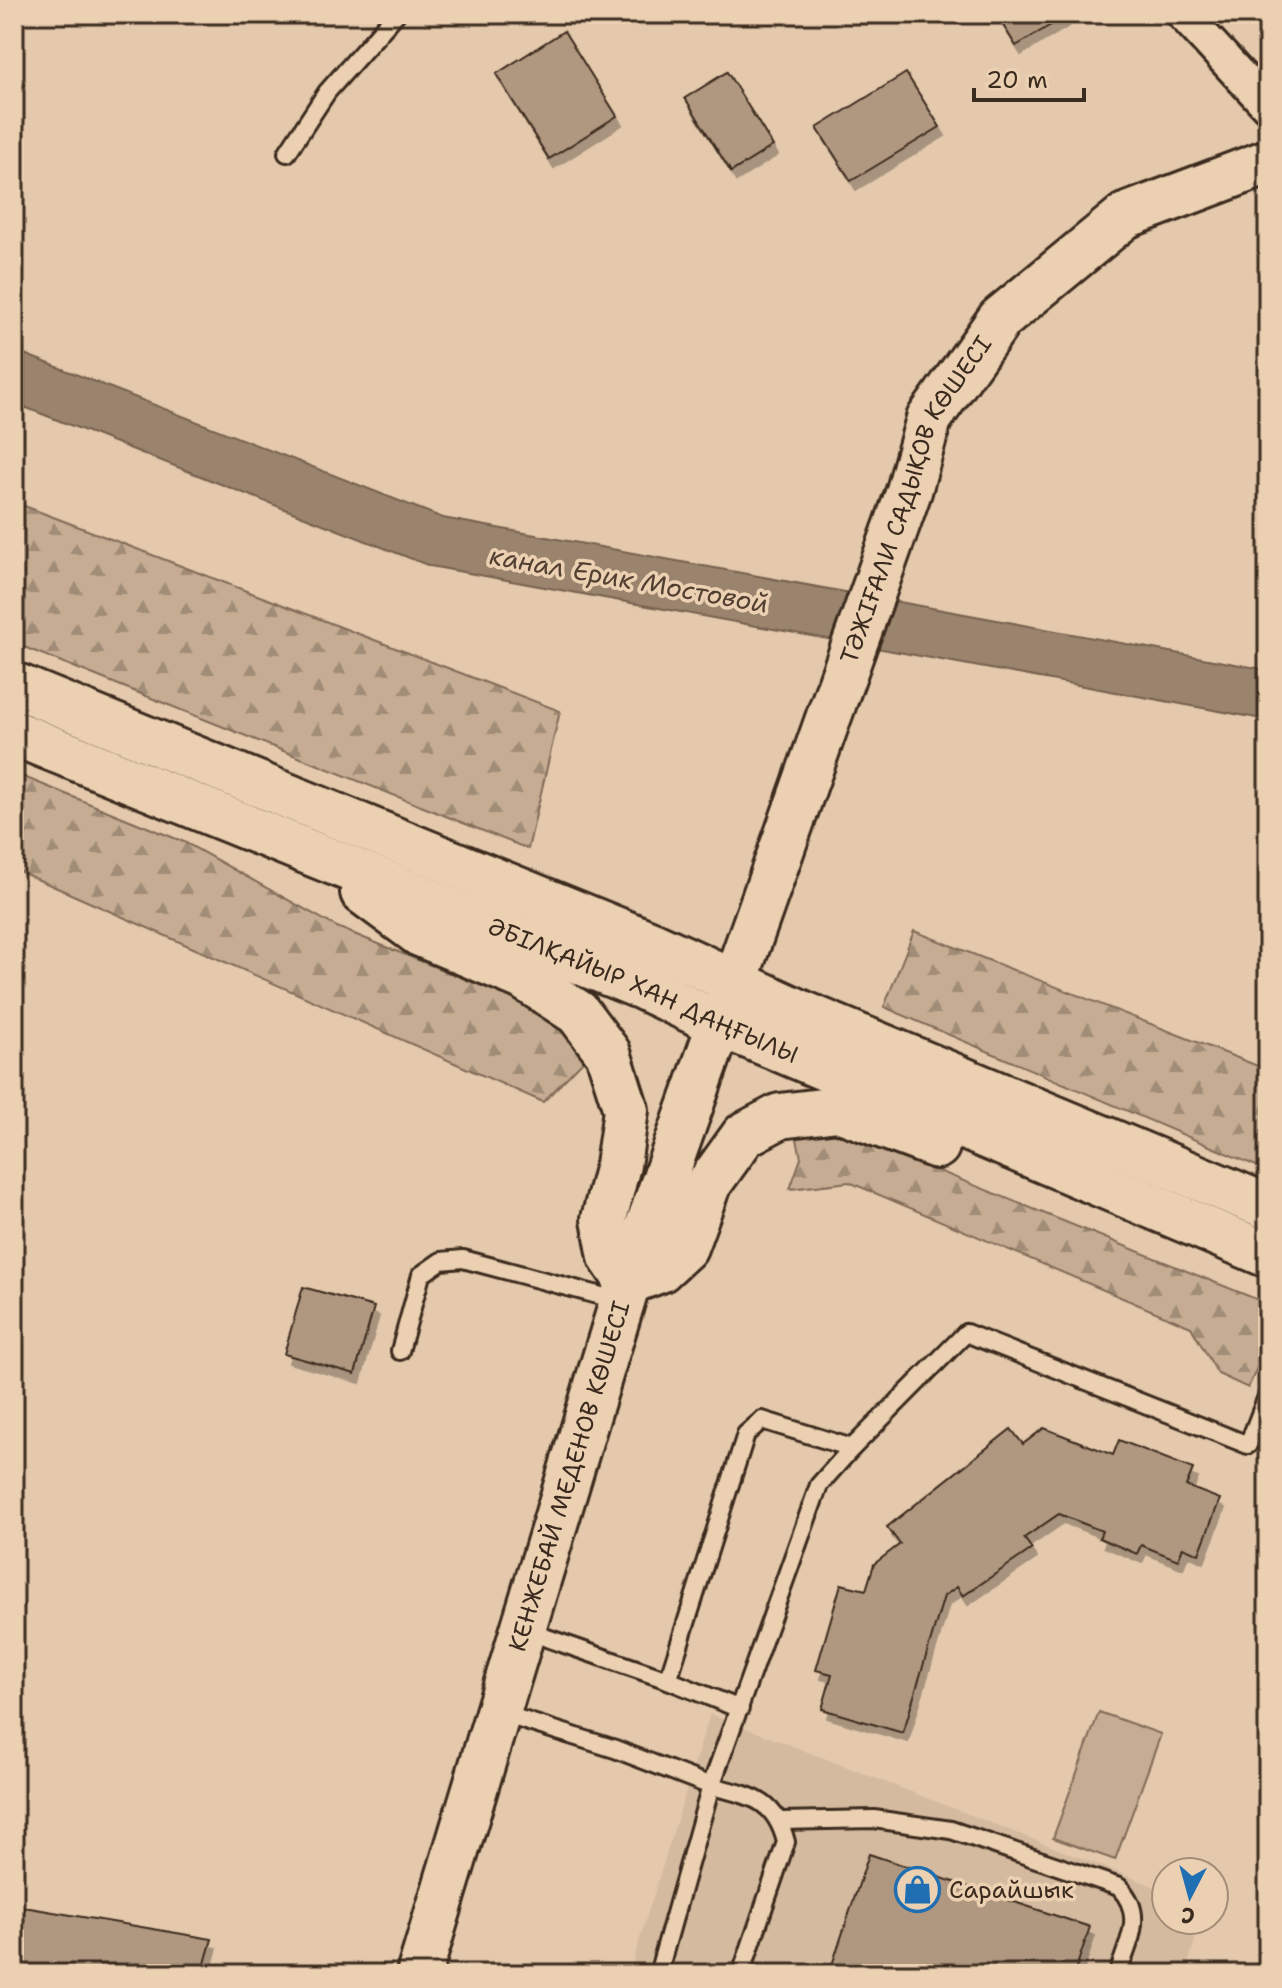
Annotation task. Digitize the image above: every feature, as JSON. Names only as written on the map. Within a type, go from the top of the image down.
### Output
[{"type":"main road","name":"ТӘЖІҒАЛИ САДЫҚОВ КӨШЕСІ","points":[[735,982],[909,491],[929,419],[1000,319],[1125,216],[1268,162]]},
{"type":"main road","name":"ӘБІЛҚАЙЫР ХАН ДАҢҒЫЛЫ","points":[[14,685],[642,940],[802,1013],[1268,1207]]},
{"type":"main road","name":"ӘБІЛҚАЙЫР ХАН ДАҢҒЫЛЫ","points":[[14,733],[640,986],[720,1024],[1268,1255]]},
{"type":"main road","points":[[314,855],[420,934],[523,977],[578,1013],[608,1053],[626,1110],[618,1165],[604,1219],[611,1257],[625,1291],[660,1270],[685,1247],[708,1185],[744,1135],[780,1116],[838,1109],[916,1137],[1018,1180],[1139,1201]]},
{"type":"main road","name":"КЕНЖЕБАЙ МЕДЕНОВ КӨШЕСІ","points":[[419,1974],[625,1291],[735,982]]},
{"type":"street","points":[[1183,14],[1268,106]]},
{"type":"lane","points":[[287,153],[327,92],[396,14]]},
{"type":"lane","points":[[400,1351],[421,1275],[441,1261],[463,1259],[625,1291]]},
{"type":"lane","points":[[658,1974],[711,1786],[819,1485],[966,1333],[1248,1445],[1268,1394]]},
{"type":"lane","points":[[668,1680],[746,1434],[762,1420],[852,1448]]},
{"type":"lane","points":[[523,1630],[668,1680],[740,1709]]},
{"type":"lane","points":[[498,1712],[615,1749],[711,1786],[758,1799],[780,1821],[786,1842],[741,1974]]},
{"type":"lane","points":[[780,1821],[874,1819],[951,1830],[1119,1887],[1130,1899],[1135,1917],[1118,1974]]},
{"type":"shaded area","points":[[710,1714],[1150,1885],[1150,1936],[1196,1936],[1185,1974],[629,1974]]},
{"type":"green space","points":[[14,502],[560,711],[528,849],[14,643]]},
{"type":"green space","points":[[14,773],[184,842],[337,927],[548,1013],[589,1055],[543,1102],[14,869]]},
{"type":"green space","points":[[914,931],[1268,1070],[1268,1171],[884,1007]]},
{"type":"green space","points":[[835,1129],[1266,1303],[1268,1343],[1248,1388],[1218,1374],[1191,1327],[849,1182],[790,1189],[801,1158],[796,1134]]},
{"type":"green space","points":[[1099,1712],[1161,1734],[1115,1860],[1053,1838]]},
{"type":"water","name":"канал Ерик Мостовой","points":[[14,350],[443,518],[1268,670],[1268,720],[430,566],[14,403]]},
{"type":"building","points":[[996,14],[1069,14],[1016,46]]},
{"type":"building","points":[[1248,14],[1265,14],[1253,22]]},
{"type":"building","points":[[564,31],[617,116],[549,159],[496,74]]},
{"type":"building","points":[[727,72],[773,146],[731,172],[685,98]]},
{"type":"building","points":[[906,73],[940,127],[851,181],[817,128]]},
{"type":"building","points":[[303,1287],[374,1307],[355,1374],[284,1354]]},
{"type":"building","points":[[1044,1428],[1113,1455],[1119,1440],[1193,1469],[1186,1486],[1220,1499],[1199,1554],[1183,1547],[1178,1560],[1141,1545],[1137,1554],[1099,1538],[1102,1531],[1059,1514],[1024,1538],[1032,1549],[963,1596],[957,1587],[944,1596],[903,1733],[822,1709],[832,1674],[816,1670],[841,1584],[866,1590],[874,1564],[900,1544],[887,1527],[1011,1429],[1023,1444]]},
{"type":"building","name":"Сарайшык","points":[[869,1854],[1090,1927],[1074,1974],[829,1974]]},
{"type":"building","points":[[24,1907],[212,1939],[202,1974],[14,1974]]},
{"type":"place","name":"Сарайшык","points":[[918,1890]]}]
